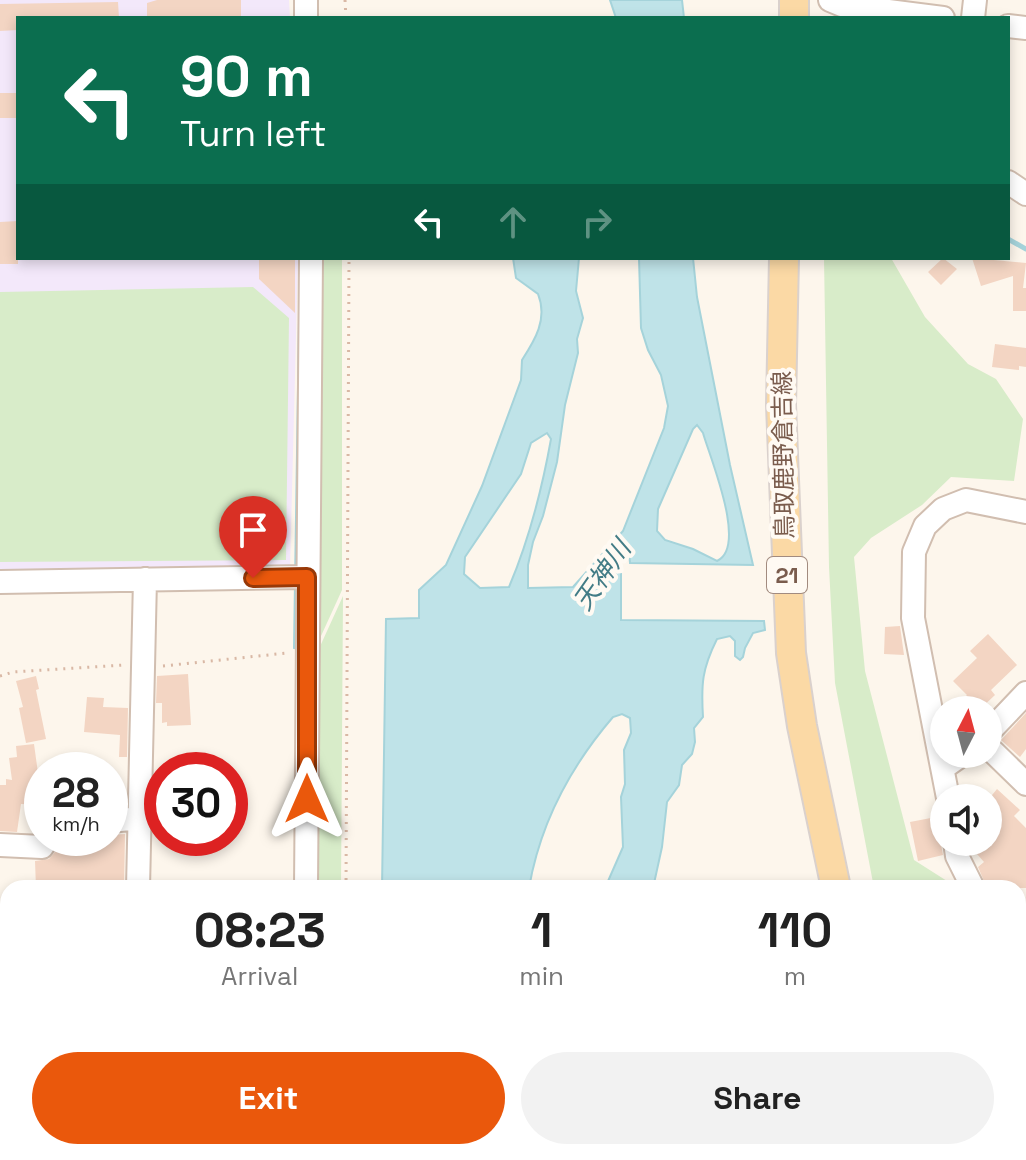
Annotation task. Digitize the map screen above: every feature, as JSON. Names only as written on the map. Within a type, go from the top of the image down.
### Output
[{"type":"main road","name":"鳥取鹿野倉吉線","points":[[784,260],[781,405],[791,653],[802,726],[834,880]]},
{"type":"street","points":[[830,0],[842,5],[866,4],[932,16]]},
{"type":"street","points":[[306,880],[311,260]]},
{"type":"street","points":[[930,703],[913,618],[914,552],[925,526],[943,509],[966,500],[1026,512]]},
{"type":"street","points":[[0,582],[307,577]]},
{"type":"street","points":[[138,880],[145,579]]},
{"type":"street","points":[[1002,718],[1026,693]]},
{"type":"street","points":[[1002,761],[1026,784]]},
{"type":"street","points":[[943,768],[946,784]]},
{"type":"street","points":[[128,819],[140,818]]},
{"type":"street","points":[[0,845],[24,846]]},
{"type":"street","points":[[957,856],[969,880]]},
{"type":"path","points":[[346,880],[349,260]]},
{"type":"path","points":[[0,676],[13,672],[144,666],[308,652]]},
{"type":"shaded area","points":[[0,0],[289,0],[290,16],[16,16],[16,260],[298,260],[290,569],[0,573]]},
{"type":"green space","points":[[319,260],[342,260],[342,590],[316,647]]},
{"type":"green space","points":[[824,260],[892,260],[925,317],[968,364],[996,379],[1023,419],[1014,481],[951,477],[922,505],[871,538],[854,557],[865,671],[914,860],[945,880],[872,880],[835,683],[829,567]]},
{"type":"green space","points":[[253,287],[289,318],[286,560],[0,562],[0,292]]},
{"type":"green space","points":[[343,596],[341,880],[313,880],[317,653]]},
{"type":"water","points":[[610,0],[682,0],[684,16],[615,16]]},
{"type":"water","points":[[300,260],[304,260],[298,649],[294,648]]},
{"type":"water","name":"天神川","points":[[513,260],[579,260],[576,291],[583,318],[577,339],[578,353],[565,405],[557,462],[528,565],[528,588],[573,587],[623,531],[664,428],[668,406],[661,375],[641,328],[639,260],[693,260],[697,297],[753,565],[630,563],[629,551],[621,551],[621,620],[764,621],[765,630],[753,633],[740,660],[735,656],[735,641],[730,636],[717,639],[708,659],[702,695],[703,717],[694,728],[692,754],[682,765],[679,785],[667,802],[655,880],[609,880],[623,847],[621,797],[625,784],[624,750],[631,733],[630,718],[622,714],[613,717],[598,736],[559,797],[541,841],[531,880],[382,880],[386,619],[419,618],[419,590],[446,565],[482,486],[521,380],[522,360],[541,321],[538,294],[516,278]],"holes":[[[697,425],[703,433],[728,521],[726,553],[717,561],[665,540],[657,531],[658,509],[693,429]],[[547,433],[551,439],[539,495],[509,587],[480,588],[464,574],[465,557],[521,474],[531,443]]]},
{"type":"building","points":[[157,0],[241,0],[241,16],[147,16],[147,3]]},
{"type":"building","points":[[118,2],[119,16],[16,16],[16,30],[0,31],[0,4]]},
{"type":"building","points":[[0,93],[16,93],[16,118],[0,118]]},
{"type":"building","points":[[16,221],[18,264],[0,264],[0,222]]},
{"type":"building","points":[[259,260],[295,260],[295,313],[259,279]]},
{"type":"building","points":[[941,260],[957,269],[941,285],[928,272]]},
{"type":"building","points":[[973,260],[1026,263],[1023,288],[1026,288],[1026,311],[1013,311],[1013,276],[981,286]]},
{"type":"building","points":[[995,344],[1026,348],[1026,367],[1019,366],[1019,370],[992,367]]},
{"type":"building","points":[[900,626],[904,655],[884,654],[885,627]]},
{"type":"building","points":[[988,634],[1017,665],[991,690],[994,696],[966,696],[953,681],[977,658],[970,651]]},
{"type":"building","points":[[188,674],[191,725],[167,726],[167,722],[162,723],[162,703],[156,703],[157,676]]},
{"type":"building","points":[[36,676],[46,739],[26,743],[19,708],[23,707],[16,681]]},
{"type":"building","points":[[87,697],[104,698],[103,707],[128,708],[127,752],[119,752],[120,735],[84,732]]},
{"type":"building","points":[[1026,713],[1026,749],[1020,757],[1002,739]]},
{"type":"building","points":[[34,744],[35,752],[24,752],[24,804],[21,804],[17,832],[0,831],[0,785],[6,785],[6,779],[12,780],[9,758],[17,757],[16,746]]},
{"type":"building","points":[[1002,794],[1020,810],[1014,816],[1026,828],[1026,880],[984,880],[978,867],[984,862],[979,856],[1002,856]]},
{"type":"building","points":[[930,818],[930,856],[939,856],[918,861],[910,822]]},
{"type":"building","points":[[52,856],[125,856],[124,880],[36,880],[35,861]]},
{"type":"waterway","points":[[1010,240],[1026,249]]},
{"type":"route","points":[[253,578],[307,577],[307,799]]}]
